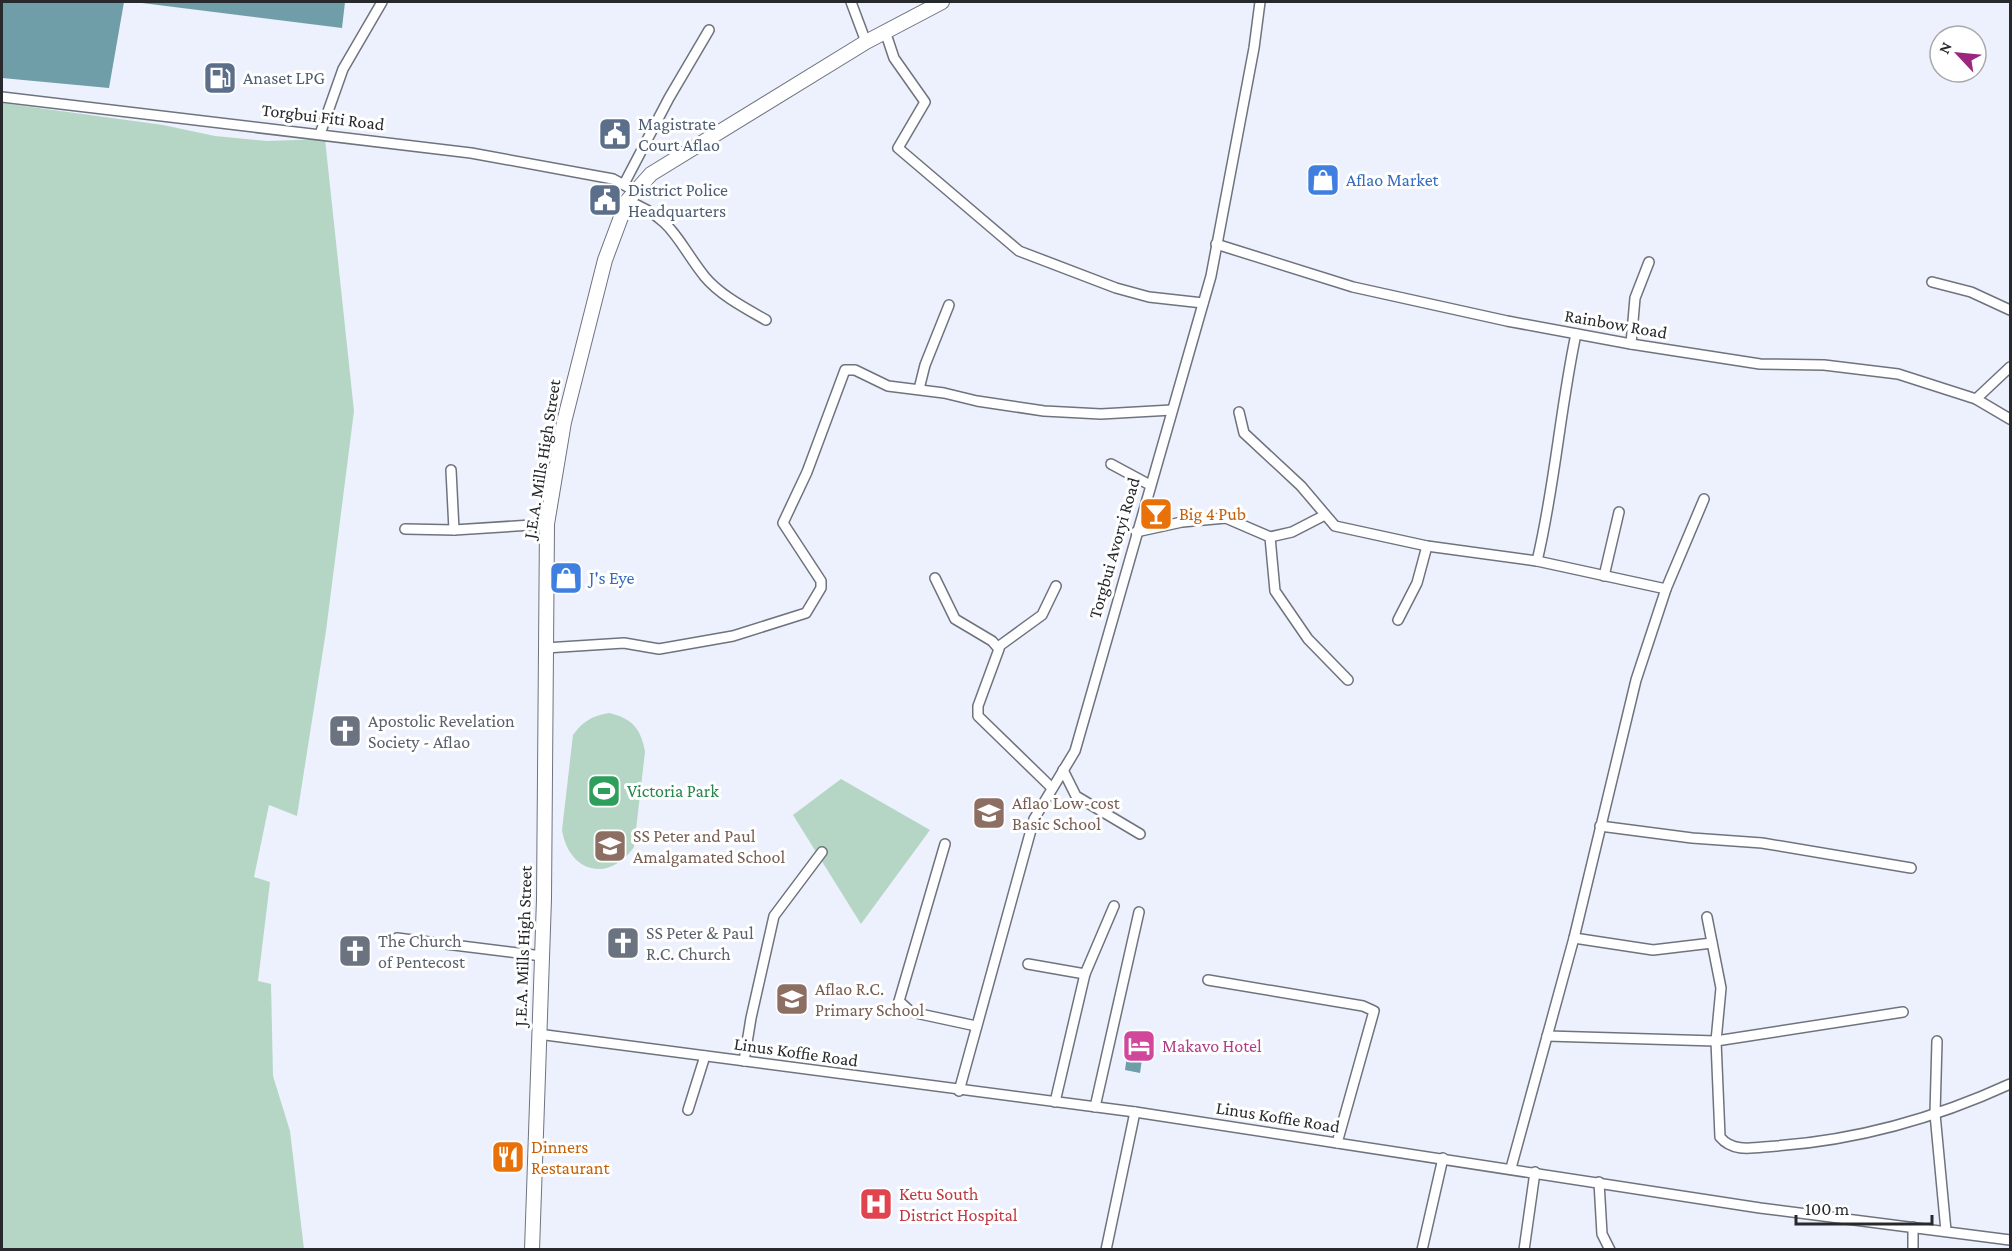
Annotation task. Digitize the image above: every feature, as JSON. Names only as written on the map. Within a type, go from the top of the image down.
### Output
[{"type":"highway","name":"J.E.A. Mills High Street","points":[[532,1250],[546,774],[547,524],[581,345],[604,260],[629,192],[651,174],[866,42],[942,2]]},
{"type":"street","points":[[320,134],[343,69],[382,2]]},
{"type":"street","points":[[851,2],[866,42]]},
{"type":"street","name":"Torgbui Avoryi Road","points":[[959,1091],[1034,819],[1075,750],[1211,276],[1254,48],[1260,2]]},
{"type":"street","points":[[629,192],[669,98],[709,30]]},
{"type":"street","points":[[885,31],[894,58],[925,102],[898,148],[942,188],[969,207],[1001,238],[1019,251],[1116,288],[1149,297],[1203,303]]},
{"type":"street","name":"Torgbui Fiti Road","points":[[2,97],[471,153],[613,179],[661,218],[681,240],[706,278],[740,306],[766,320]]},
{"type":"street","name":"Rainbow Road","points":[[1216,244],[1353,287],[1576,334],[1760,364],[1824,366],[1898,374],[1976,399],[2010,419]]},
{"type":"street","points":[[1631,344],[1635,298],[1649,262]]},
{"type":"street","points":[[1932,282],[1971,292],[2010,310]]},
{"type":"street","points":[[920,389],[925,365],[949,305]]},
{"type":"street","points":[[1537,561],[1557,461],[1562,398],[1576,334]]},
{"type":"street","points":[[1976,399],[2010,367]]},
{"type":"street","points":[[545,648],[624,644],[659,649],[733,636],[806,613],[821,588],[820,581],[783,523],[807,472],[845,370],[855,369],[888,386],[920,389],[1044,411],[1101,414],[1172,410]]},
{"type":"street","points":[[1239,412],[1244,433],[1301,486],[1335,526],[1427,546],[1537,561],[1666,589]]},
{"type":"street","points":[[1111,464],[1150,485]]},
{"type":"street","points":[[451,470],[454,530]]},
{"type":"street","points":[[1511,1168],[1574,938],[1636,680],[1666,589],[1704,499]]},
{"type":"street","points":[[1604,576],[1619,512]]},
{"type":"street","points":[[1136,532],[1182,522],[1226,518],[1270,537],[1292,532],[1325,515]]},
{"type":"street","points":[[405,529],[454,530],[547,524]]},
{"type":"street","points":[[1270,537],[1275,591],[1308,639],[1348,680]]},
{"type":"street","points":[[1398,620],[1417,583],[1427,546]]},
{"type":"street","points":[[935,578],[956,619],[998,647]]},
{"type":"street","points":[[998,647],[1042,615],[1056,586]]},
{"type":"street","points":[[998,647],[998,654],[978,706],[978,716],[1052,788]]},
{"type":"street","points":[[1063,770],[1076,796],[1140,834]]},
{"type":"street","points":[[1600,826],[1692,838],[1762,843],[1911,868]]},
{"type":"street","points":[[945,844],[899,1001],[911,1012],[976,1026]]},
{"type":"street","points":[[744,1061],[774,916],[822,852]]},
{"type":"street","points":[[1055,1102],[1085,974],[1114,906]]},
{"type":"street","points":[[1095,1107],[1138,912]]},
{"type":"street","points":[[1707,917],[1720,988],[1716,1041],[1720,1137],[1726,1144],[1740,1149],[1819,1143],[1891,1127],[1935,1114],[2010,1084]]},
{"type":"street","points":[[398,938],[542,956]]},
{"type":"street","points":[[1574,938],[1653,950],[1712,943]]},
{"type":"street","points":[[1028,964],[1085,974]]},
{"type":"street","points":[[1208,980],[1363,1006],[1374,1011],[1337,1143]]},
{"type":"street","points":[[1547,1036],[1716,1041],[1903,1012]]},
{"type":"street","name":"Linus Koffie Road","points":[[538,1034],[959,1091],[1135,1112],[1760,1208],[2010,1239]]},
{"type":"street","points":[[1937,1041],[1935,1114],[1946,1231]]},
{"type":"street","points":[[688,1110],[705,1056]]},
{"type":"street","points":[[1106,1250],[1135,1112]]},
{"type":"street","points":[[1422,1250],[1443,1158]]},
{"type":"street","points":[[1524,1250],[1535,1172]]},
{"type":"street","points":[[1599,1182],[1602,1234],[1611,1250]]},
{"type":"street","points":[[1912,1250],[1913,1227]]},
{"type":"green space","points":[[2,103],[163,125],[215,136],[267,141],[325,139],[354,411],[326,631],[297,816],[269,805],[254,877],[270,882],[258,981],[271,984],[273,1076],[290,1131],[304,1249],[2,1250]]},
{"type":"green space","name":"Victoria Park","points":[[609,713],[624,718],[634,726],[641,737],[645,752],[634,847],[613,866],[602,869],[581,864],[566,845],[562,830],[573,735],[588,720]]},
{"type":"green space","points":[[841,779],[930,830],[861,924],[793,815]]},
{"type":"water","points":[[2,2],[124,2],[109,88],[2,78]]},
{"type":"water","points":[[134,2],[345,2],[342,28]]},
{"type":"water","points":[[1127,1056],[1142,1059],[1140,1073],[1125,1070]]},
{"type":"place","name":"Anaset LPG","points":[[220,78]]},
{"type":"place","name":"Magistrate Court Aflao","points":[[615,134]]},
{"type":"place","name":"Aflao Market","points":[[1323,180]]},
{"type":"place","name":"District Police Headquarters","points":[[605,200]]},
{"type":"place","name":"Big 4 Pub","points":[[1156,514]]},
{"type":"place","name":"J's Eye","points":[[566,578]]},
{"type":"place","name":"Apostolic Revelation Society - Aflao","points":[[345,731]]},
{"type":"place","name":"Victoria Park","points":[[604,791]]},
{"type":"place","name":"Aflao Low-cost Basic School","points":[[989,813]]},
{"type":"place","name":"SS Peter and Paul Amalgamated School","points":[[610,846]]},
{"type":"place","name":"SS Peter & Paul R.C. Church","points":[[623,943]]},
{"type":"place","name":"The Church of Pentecost","points":[[355,951]]},
{"type":"place","name":"Aflao R.C. Primary School","points":[[792,999]]},
{"type":"place","name":"Makavo Hotel","points":[[1139,1046]]},
{"type":"place","name":"Dinners Restaurant","points":[[508,1157]]},
{"type":"place","name":"Ketu South District Hospital","points":[[876,1204]]}]
